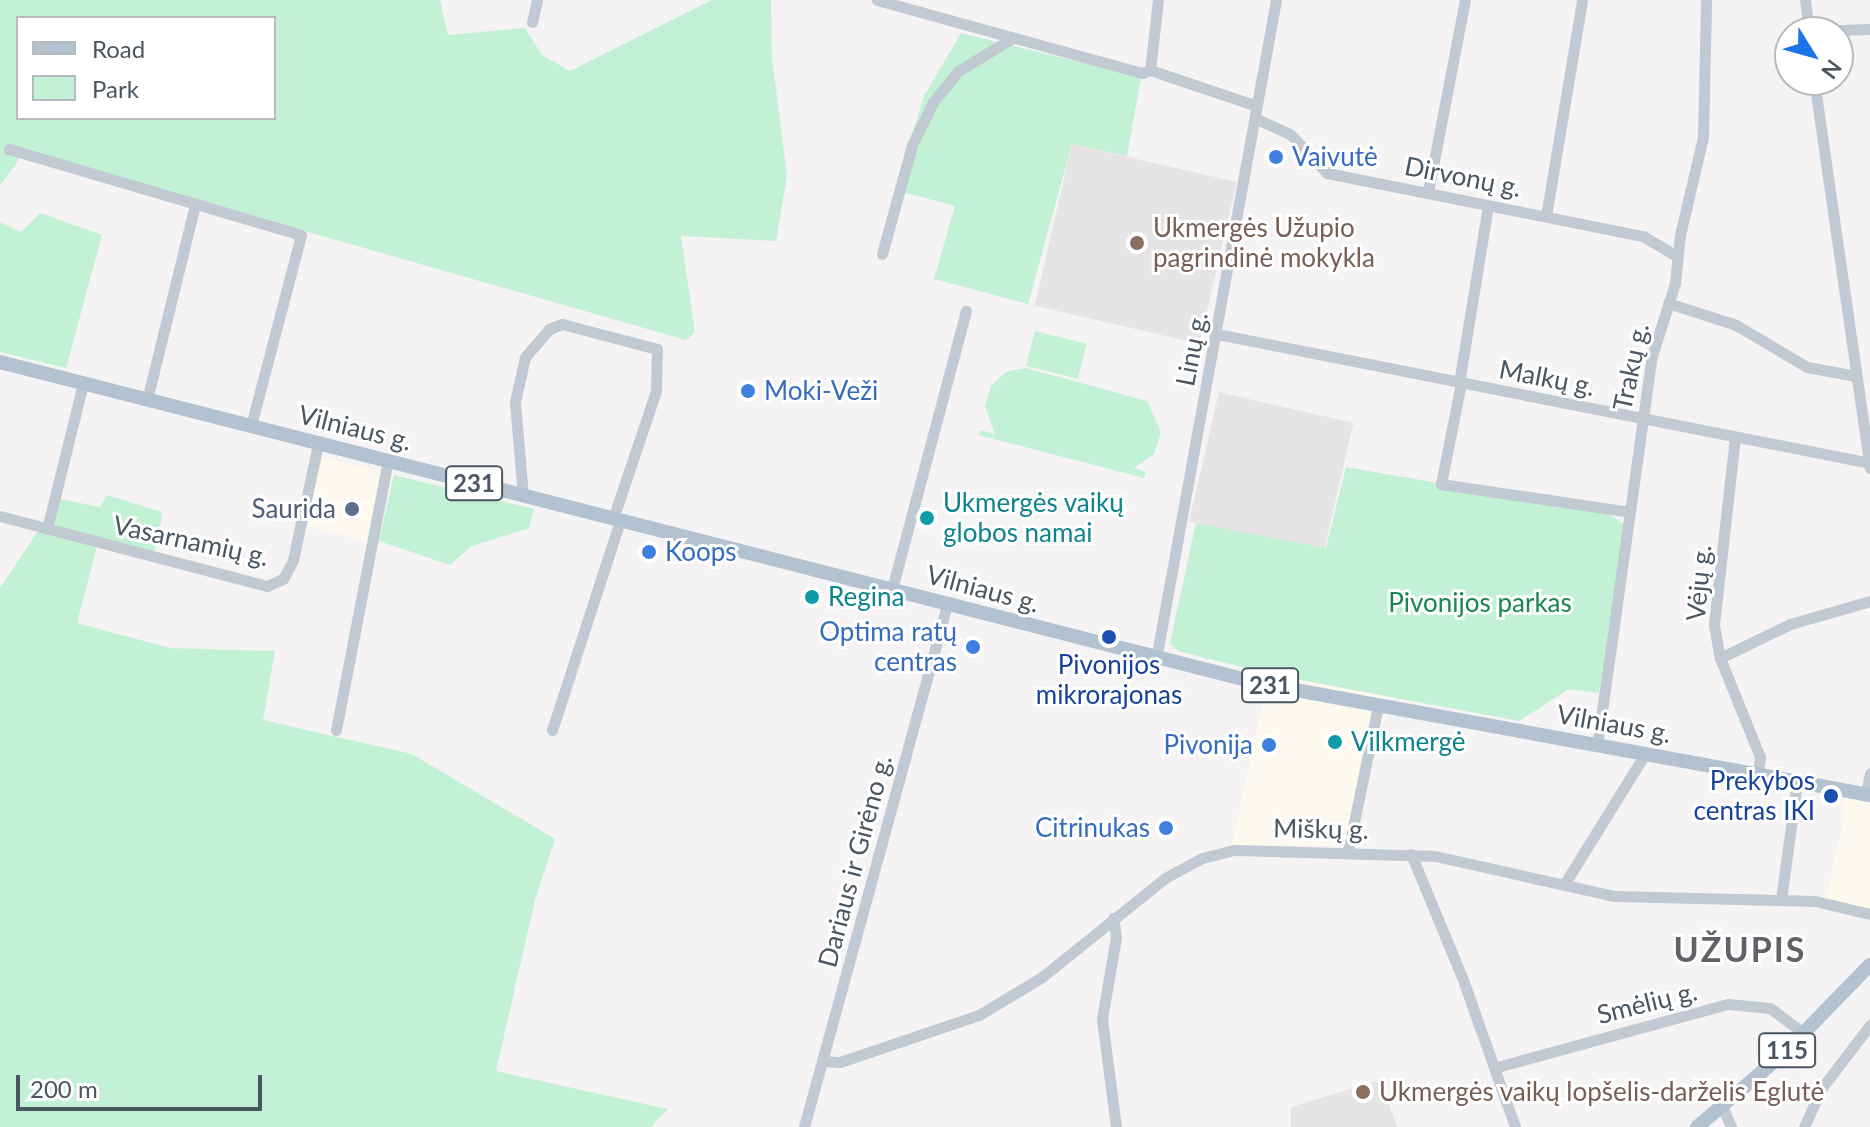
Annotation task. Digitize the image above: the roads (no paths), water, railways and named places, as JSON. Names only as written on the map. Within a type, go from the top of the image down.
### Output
[{"type":"main road","name":"Vilniaus g.","points":[[0,362],[1156,659],[1378,706],[1868,795]]},
{"type":"main road","name":"115","points":[[1697,1127],[1723,1108],[1870,965]]},
{"type":"street","points":[[532,22],[537,0]]},
{"type":"street","name":"Dirvonų g.","points":[[877,0],[1142,73],[1150,70],[1256,112],[1290,134],[1327,173],[1643,236],[1676,256]]},
{"type":"street","points":[[1150,70],[1158,0]]},
{"type":"street","name":"Linų g.","points":[[1156,659],[1276,0]]},
{"type":"street","points":[[1428,192],[1465,0]]},
{"type":"street","points":[[1546,216],[1582,0]]},
{"type":"street","name":"Trakų g.","points":[[1597,746],[1642,420],[1678,267],[1676,256],[1703,137],[1706,0]]},
{"type":"street","points":[[882,254],[912,145],[933,102],[958,71],[1013,38]]},
{"type":"street","points":[[1816,96],[1870,465]]},
{"type":"street","points":[[9,149],[301,235],[251,426]]},
{"type":"street","points":[[147,400],[195,205]]},
{"type":"street","points":[[1488,206],[1441,484],[1630,512]]},
{"type":"street","points":[[1668,303],[1736,325],[1807,367],[1856,376]]},
{"type":"street","points":[[892,589],[966,311]]},
{"type":"street","points":[[523,496],[515,402],[525,357],[549,329],[562,324],[657,349],[656,391],[552,730]]},
{"type":"street","name":"Malkų g.","points":[[1217,334],[1870,465]]},
{"type":"street","points":[[47,529],[83,383]]},
{"type":"street","name":"Vėjų g.","points":[[1735,437],[1715,611],[1720,658],[1754,736],[1758,773]]},
{"type":"street","name":"Vasarnamių g.","points":[[0,516],[267,586],[283,579],[293,560],[318,444]]},
{"type":"street","points":[[336,730],[388,461]]},
{"type":"street","points":[[1720,658],[1790,624],[1870,601]]},
{"type":"street","name":"Dariaus ir Girėno g.","points":[[804,1127],[947,605]]},
{"type":"street","points":[[1348,851],[1378,706]]},
{"type":"street","points":[[1565,883],[1645,754]]},
{"type":"street","points":[[1868,795],[1870,773]]},
{"type":"street","points":[[1781,900],[1797,781]]},
{"type":"street","name":"Miškų g.","points":[[824,1061],[840,1062],[979,1015],[1032,984],[1113,918],[1202,858],[1235,850],[1411,854],[1565,883],[1614,896],[1666,901],[1781,900],[1837,905],[1870,914]]},
{"type":"street","points":[[1411,854],[1497,1067],[1515,1127]]},
{"type":"street","points":[[1113,918],[1116,937],[1102,1019],[1116,1127]]},
{"type":"street","name":"Smėlių g.","points":[[1497,1067],[1728,1004],[1770,1008],[1803,1033]]},
{"type":"street","points":[[1804,1127],[1821,1089],[1870,1025]]},
{"type":"street","points":[[1723,1108],[1731,1127]]},
{"type":"place","name":"Vaivutė","points":[[1276,157]]},
{"type":"place","name":"Ukmergės Užupio pagrindinė mokykla","points":[[1137,243]]},
{"type":"place","name":"Moki-Veži","points":[[748,391]]},
{"type":"place","name":"Saurida","points":[[352,509]]},
{"type":"place","name":"Ukmergės vaikų globos namai","points":[[927,518]]},
{"type":"place","name":"Koops","points":[[649,552]]},
{"type":"place","name":"Regina","points":[[812,597]]},
{"type":"place","name":"Pivonijos mikrorajonas","points":[[1109,637]]},
{"type":"place","name":"Optima ratų centras","points":[[973,647]]},
{"type":"place","name":"Vilkmergė","points":[[1335,742]]},
{"type":"place","name":"Pivonija","points":[[1269,745]]},
{"type":"place","name":"Prekybos centras IKI","points":[[1831,796]]},
{"type":"place","name":"Citrinukas","points":[[1166,828]]},
{"type":"place","name":"Ukmergės vaikų lopšelis-darželis Eglutė","points":[[1363,1092]]},
{"type":"district","name":"UŽUPIS","points":[[1740,949]]},
{"type":"park label","name":"Pivonijos parkas","points":[[1480,603]]}]
